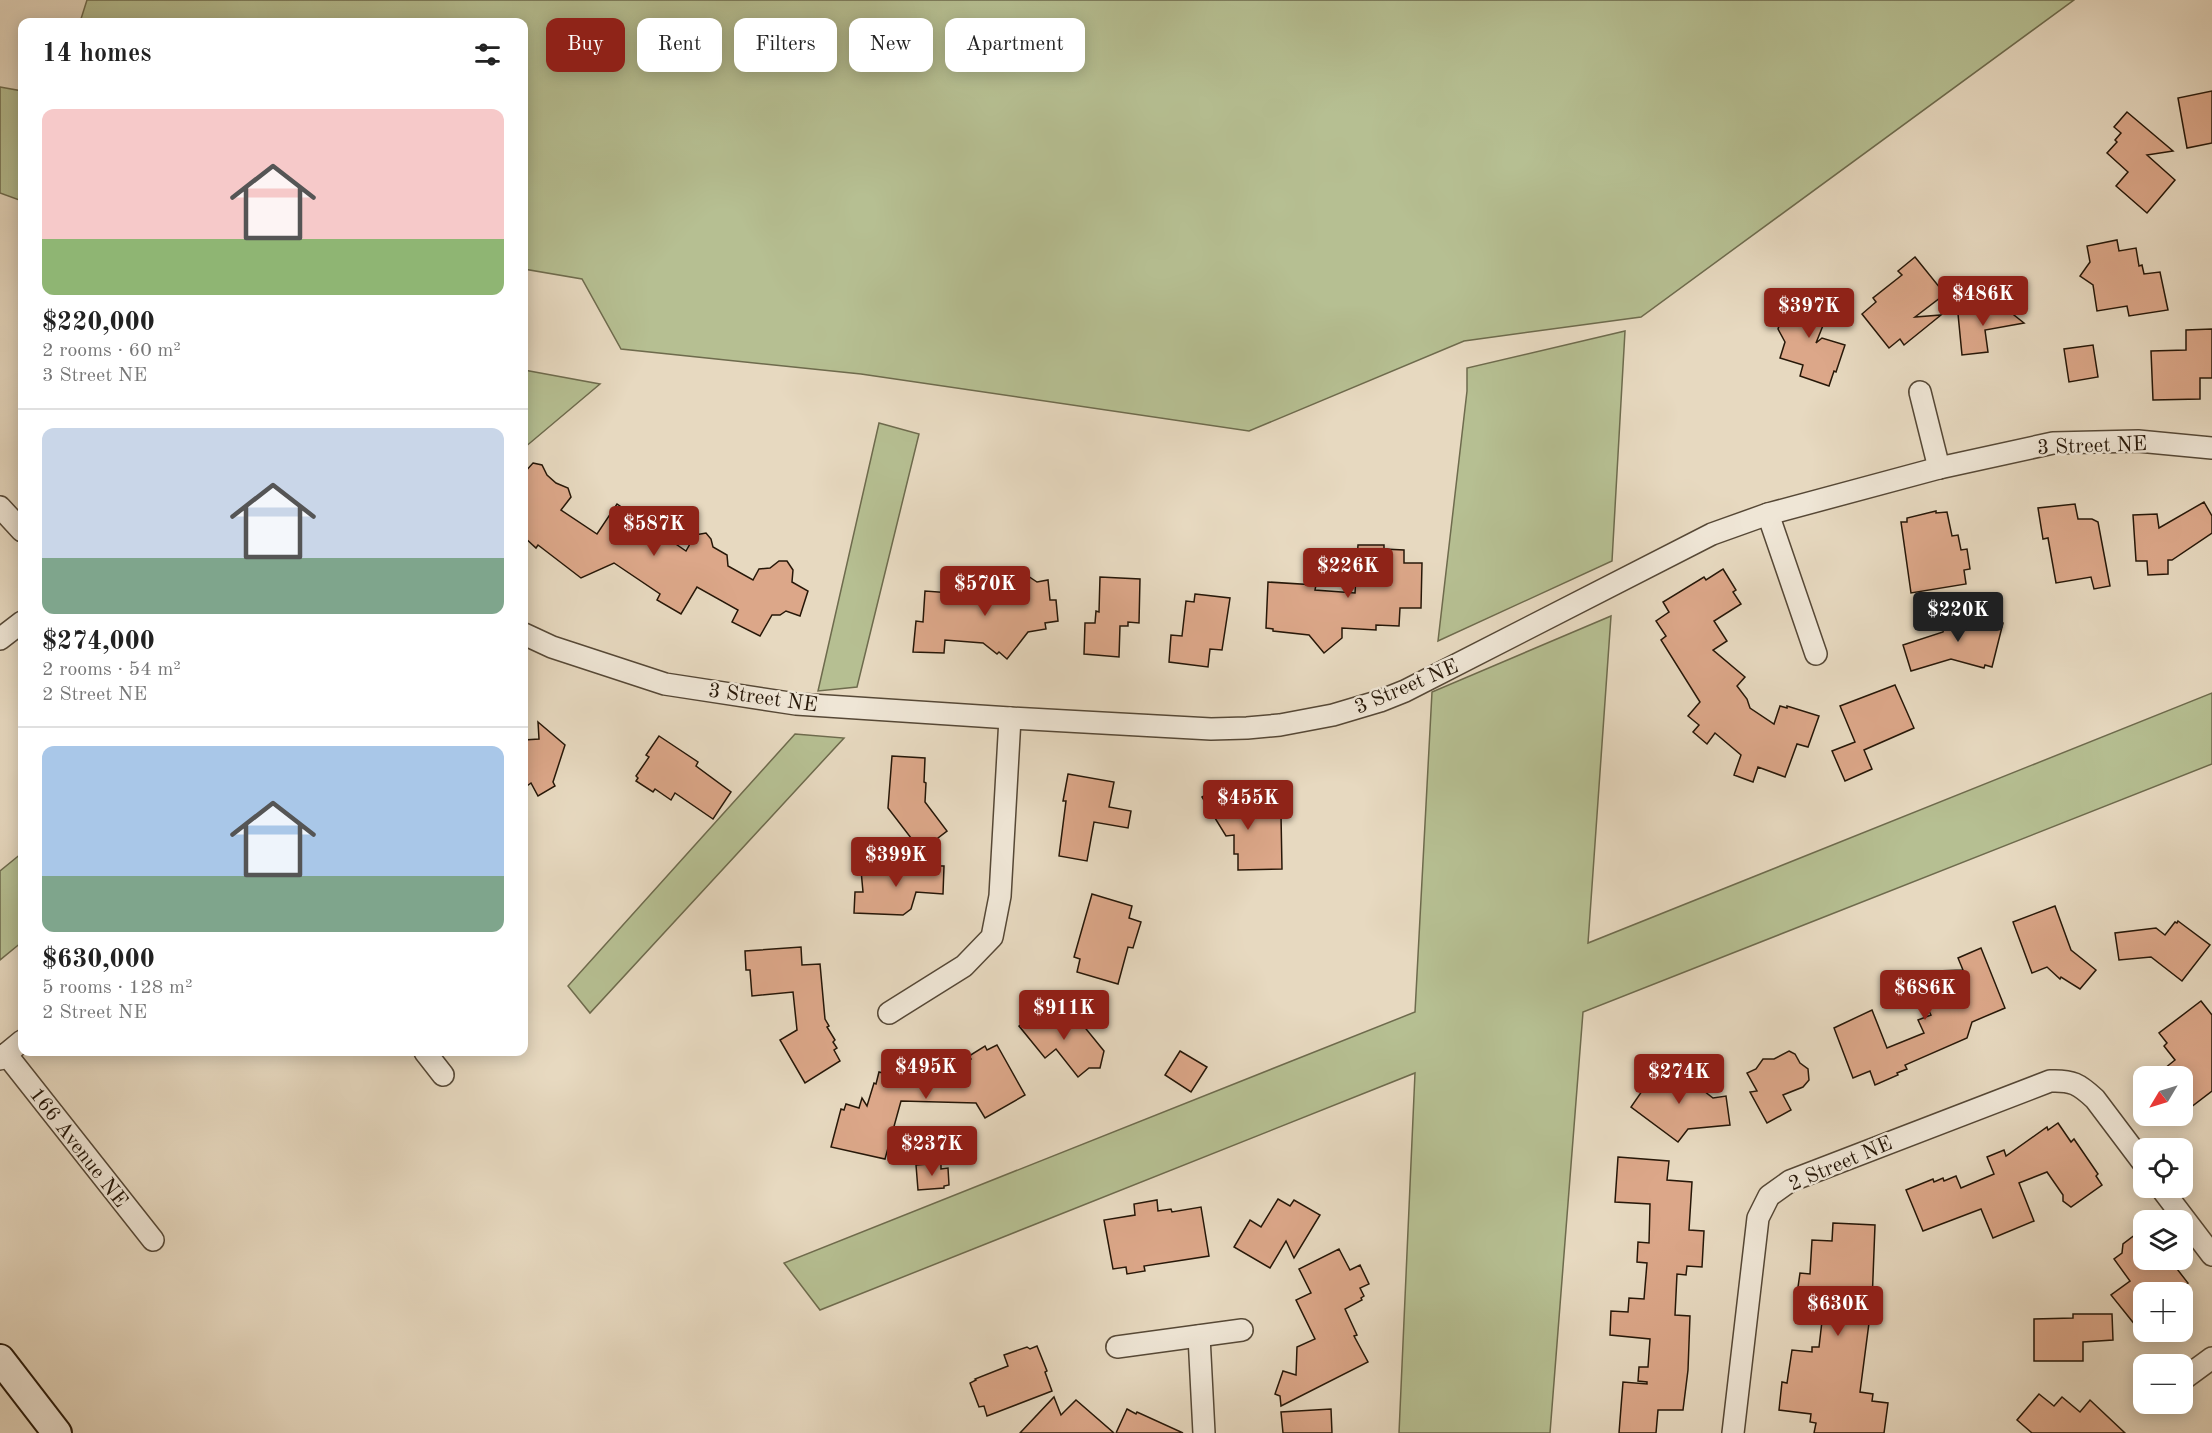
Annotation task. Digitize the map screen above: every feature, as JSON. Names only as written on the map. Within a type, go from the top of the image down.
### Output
[{"type":"street","points":[[1920,392],[1939,468]]},
{"type":"street","name":"3 Street NE","points":[[528,636],[552,648],[664,684],[796,704],[1211,729],[1280,725],[1344,712],[1380,701],[1428,680],[1712,534],[1768,514],[1939,468],[2053,443],[2138,441],[2212,448]]},
{"type":"street","points":[[0,507],[18,527]]},
{"type":"street","points":[[1768,514],[1816,654]]},
{"type":"street","points":[[0,639],[18,625]]},
{"type":"street","points":[[889,1012],[964,966],[992,937],[1000,896],[1010,718]]},
{"type":"street","points":[[3,1056],[18,1044]]},
{"type":"street","name":"166 Avenue NE","points":[[3,1056],[153,1240]]},
{"type":"street","points":[[427,1056],[443,1075]]},
{"type":"street","name":"2 Street NE","points":[[1733,1433],[1758,1218],[1769,1196],[1790,1181],[2050,1081],[2072,1081],[2095,1099],[2133,1149]]},
{"type":"street","points":[[2168,1198],[2212,1256]]},
{"type":"street","points":[[1117,1347],[1242,1330]]},
{"type":"street","points":[[1199,1336],[1204,1433]]},
{"type":"street","points":[[2193,1372],[2212,1358]]},
{"type":"street","points":[[0,1359],[57,1433]]},
{"type":"green space","points":[[87,0],[2074,0],[1641,317],[1464,341],[1249,431],[861,374],[621,349],[582,279],[528,270],[528,18],[81,18]]},
{"type":"green space","points":[[0,87],[18,90],[18,200],[0,193]]},
{"type":"green space","points":[[1625,331],[1612,561],[1438,641],[1467,391],[1467,368]]},
{"type":"green space","points":[[528,371],[600,384],[528,445]]},
{"type":"green space","points":[[879,423],[919,434],[857,687],[818,691]]},
{"type":"green space","points":[[1611,616],[1588,943],[2212,693],[2212,764],[1583,1012],[1550,1433],[1399,1433],[1415,1073],[820,1310],[784,1263],[1415,1012],[1432,692]]},
{"type":"green space","points":[[795,734],[844,738],[590,1013],[568,986]]},
{"type":"green space","points":[[18,856],[18,945],[0,960],[0,871]]},
{"type":"building","points":[[2212,91],[2212,143],[2187,148],[2178,98]]},
{"type":"building","points":[[2127,112],[2173,151],[2147,155],[2175,180],[2147,213],[2116,186],[2128,172],[2107,153],[2117,142],[2115,140],[2121,133],[2114,127]]},
{"type":"building","points":[[2117,240],[2119,251],[2136,248],[2139,266],[2142,265],[2144,274],[2160,272],[2168,310],[2129,316],[2127,306],[2097,311],[2093,285],[2080,276],[2090,262],[2087,246]]},
{"type":"building","points":[[1915,257],[1945,294],[1915,317],[1941,315],[1904,345],[1900,339],[1889,348],[1862,314],[1876,302],[1873,298],[1902,275],[1898,271]]},
{"type":"building","points":[[1800,293],[1832,303],[1816,343],[1822,338],[1845,345],[1829,386],[1800,376],[1803,365],[1780,358],[1785,342],[1778,329],[1786,304],[1798,299]]},
{"type":"building","points":[[1996,303],[2024,323],[1985,330],[1988,352],[1962,355],[1958,314],[1983,312],[1989,305]]},
{"type":"building","points":[[2212,329],[2212,378],[2200,378],[2200,399],[2153,400],[2151,351],[2186,350],[2186,330]]},
{"type":"building","points":[[2093,345],[2098,377],[2069,382],[2064,349]]},
{"type":"building","points":[[533,463],[542,465],[547,475],[556,483],[568,488],[571,497],[561,510],[597,534],[617,504],[636,517],[638,514],[656,526],[654,529],[686,551],[695,535],[706,533],[713,547],[727,555],[728,566],[753,580],[759,569],[770,568],[779,561],[787,561],[793,570],[792,582],[808,591],[800,616],[786,611],[780,615],[772,615],[760,636],[732,622],[738,610],[697,587],[681,614],[657,600],[660,594],[614,563],[581,578],[538,545],[536,548],[528,541],[528,469]]},
{"type":"building","points":[[2204,502],[2212,516],[2212,533],[2172,560],[2168,560],[2168,574],[2148,575],[2147,561],[2136,561],[2133,515],[2157,514],[2159,528]]},
{"type":"building","points":[[2075,504],[2078,519],[2092,519],[2098,522],[2110,586],[2094,589],[2091,577],[2056,583],[2048,538],[2043,539],[2038,508]]},
{"type":"building","points":[[1936,511],[1936,513],[1947,512],[1952,536],[1958,535],[1961,550],[1967,549],[1970,569],[1964,570],[1966,584],[1911,593],[1901,522],[1907,522],[1907,518]]},
{"type":"building","points":[[1358,545],[1384,545],[1384,549],[1404,550],[1404,563],[1422,563],[1421,608],[1400,608],[1399,626],[1376,625],[1376,630],[1342,628],[1342,638],[1324,653],[1309,635],[1273,631],[1273,629],[1266,628],[1268,582],[1316,585],[1315,590],[1355,593]]},
{"type":"building","points":[[1723,569],[1736,590],[1733,592],[1741,604],[1714,621],[1727,641],[1713,650],[1745,677],[1737,686],[1747,699],[1750,708],[1774,724],[1780,706],[1819,716],[1808,747],[1797,744],[1785,777],[1758,767],[1753,782],[1734,775],[1741,755],[1715,733],[1707,744],[1693,732],[1699,725],[1688,716],[1700,702],[1661,640],[1666,636],[1656,621],[1669,612],[1663,602],[1704,577],[1706,580]]},
{"type":"building","points":[[1025,574],[1037,582],[1048,580],[1050,600],[1056,600],[1058,621],[1045,623],[1046,629],[1028,632],[1007,659],[983,643],[945,640],[944,653],[913,652],[916,621],[923,622],[925,591],[952,593],[953,590],[1004,594],[1003,586],[1012,585],[1018,577]]},
{"type":"building","points":[[1100,577],[1140,579],[1139,623],[1128,622],[1128,626],[1120,626],[1119,657],[1084,654],[1085,623],[1095,623],[1096,611],[1099,612]]},
{"type":"building","points":[[1195,594],[1230,598],[1222,650],[1210,649],[1208,667],[1169,662],[1171,635],[1182,636],[1186,601],[1194,602]]},
{"type":"building","points":[[1949,610],[2003,623],[1992,667],[1985,665],[1984,668],[1951,659],[1911,671],[1903,645],[1943,632]]},
{"type":"building","points":[[1895,685],[1914,728],[1864,750],[1872,769],[1845,781],[1832,751],[1855,742],[1840,706]]},
{"type":"building","points":[[538,722],[565,745],[553,782],[555,786],[538,796],[531,783],[528,785],[528,740],[539,739]]},
{"type":"building","points":[[659,736],[698,762],[696,766],[731,792],[713,819],[675,793],[671,800],[655,789],[653,792],[636,781],[638,778],[636,776],[649,757],[646,755]]},
{"type":"building","points":[[892,756],[925,758],[925,802],[947,831],[921,851],[888,808]]},
{"type":"building","points":[[1068,774],[1114,782],[1109,807],[1131,811],[1128,828],[1094,822],[1087,861],[1059,856],[1066,801],[1063,801]]},
{"type":"building","points":[[1225,783],[1243,812],[1269,812],[1269,815],[1281,815],[1282,869],[1238,870],[1238,854],[1234,854],[1234,835],[1226,836],[1202,797]]},
{"type":"building","points":[[867,865],[944,866],[943,894],[916,892],[911,909],[903,915],[854,913],[855,892],[863,892],[861,870]]},
{"type":"building","points":[[1092,894],[1132,906],[1129,918],[1141,922],[1133,948],[1128,947],[1118,984],[1077,972],[1080,959],[1074,957]]},
{"type":"building","points":[[2055,906],[2071,950],[2096,970],[2080,989],[2061,977],[2060,979],[2047,967],[2032,973],[2013,922]]},
{"type":"building","points":[[2178,921],[2210,945],[2182,981],[2151,957],[2119,960],[2115,933],[2156,928],[2165,935]]},
{"type":"building","points":[[801,947],[802,965],[820,964],[825,1019],[835,1040],[833,1042],[837,1048],[834,1050],[840,1061],[805,1083],[780,1040],[797,1030],[793,992],[752,996],[750,970],[746,970],[745,951]]},
{"type":"building","points":[[1981,948],[2005,1008],[1972,1022],[1967,1038],[1905,1065],[1907,1069],[1897,1073],[1898,1075],[1875,1085],[1870,1071],[1853,1078],[1834,1028],[1872,1010],[1887,1048],[1924,1033],[1918,1020],[1931,1015],[1926,1005],[1933,1002],[1927,989],[1930,975],[1936,971],[1963,970],[1958,958]]},
{"type":"building","points":[[2201,1001],[2212,1015],[2212,1091],[2193,1106],[2193,1066],[2168,1066],[2175,1060],[2164,1046],[2167,1043],[2159,1033]]},
{"type":"building","points":[[1044,1006],[1063,1031],[1078,1019],[1104,1051],[1100,1068],[1089,1068],[1078,1077],[1056,1049],[1045,1058],[1019,1026]]},
{"type":"building","points":[[997,1045],[1025,1095],[985,1118],[976,1103],[901,1101],[885,1159],[831,1147],[841,1109],[844,1110],[846,1104],[859,1108],[862,1098],[867,1106],[879,1072],[923,1084],[923,1071],[949,1072],[971,1059],[969,1056],[985,1046],[987,1050]]},
{"type":"building","points":[[1180,1051],[1207,1067],[1191,1092],[1165,1075]]},
{"type":"building","points":[[1789,1051],[1795,1054],[1800,1063],[1808,1069],[1809,1080],[1803,1087],[1783,1095],[1791,1110],[1767,1123],[1750,1092],[1757,1091],[1747,1073],[1756,1069],[1763,1059],[1774,1059]]},
{"type":"building","points":[[1662,1062],[1713,1098],[1726,1096],[1730,1125],[1688,1129],[1678,1142],[1631,1107]]},
{"type":"building","points":[[2058,1123],[2071,1142],[2074,1139],[2098,1174],[2096,1176],[2102,1185],[2071,1207],[2063,1201],[2063,1195],[2047,1172],[2019,1183],[2034,1221],[1993,1238],[1981,1209],[1923,1231],[1906,1190],[1933,1179],[1934,1182],[1943,1178],[1944,1181],[1956,1176],[1961,1188],[1994,1174],[1987,1157],[2004,1150],[2006,1156],[2047,1127],[2048,1130]]},
{"type":"building","points":[[1618,1157],[1669,1161],[1667,1180],[1692,1182],[1689,1230],[1704,1231],[1702,1267],[1687,1266],[1686,1275],[1677,1274],[1675,1315],[1690,1316],[1688,1370],[1683,1410],[1658,1410],[1656,1433],[1619,1433],[1623,1382],[1647,1384],[1647,1382],[1638,1381],[1639,1367],[1648,1367],[1650,1339],[1610,1335],[1611,1311],[1628,1312],[1629,1298],[1644,1299],[1647,1263],[1637,1262],[1638,1242],[1649,1243],[1650,1204],[1615,1202]]},
{"type":"building","points":[[941,1163],[941,1169],[948,1168],[949,1185],[944,1188],[918,1190],[916,1165]]},
{"type":"building","points":[[1278,1199],[1290,1206],[1294,1200],[1320,1215],[1294,1258],[1286,1241],[1270,1268],[1234,1247],[1250,1220],[1261,1227]]},
{"type":"building","points":[[1157,1200],[1158,1211],[1171,1209],[1172,1212],[1201,1207],[1209,1256],[1144,1266],[1145,1271],[1127,1274],[1126,1267],[1113,1269],[1104,1220],[1135,1215],[1134,1204]]},
{"type":"building","points":[[1833,1223],[1875,1225],[1872,1303],[1882,1317],[1869,1323],[1860,1392],[1873,1394],[1872,1401],[1888,1403],[1884,1433],[1814,1433],[1816,1423],[1810,1422],[1811,1414],[1779,1410],[1782,1382],[1787,1383],[1792,1350],[1812,1352],[1812,1347],[1819,1347],[1824,1304],[1796,1301],[1800,1273],[1810,1274],[1812,1240],[1832,1241]]},
{"type":"building","points":[[2133,1236],[2133,1270],[2178,1270],[2187,1282],[2133,1282],[2133,1322],[2111,1295],[2130,1281],[2114,1259],[2122,1253],[2123,1244]]},
{"type":"building","points":[[1339,1249],[1350,1270],[1360,1265],[1369,1284],[1360,1288],[1364,1296],[1362,1300],[1345,1309],[1357,1335],[1354,1336],[1368,1362],[1281,1406],[1280,1396],[1275,1394],[1283,1371],[1296,1375],[1297,1347],[1315,1339],[1296,1300],[1311,1293],[1299,1269]]},
{"type":"building","points":[[2073,1314],[2112,1314],[2113,1340],[2083,1342],[2083,1361],[2034,1361],[2034,1319],[2073,1318]]},
{"type":"building","points":[[1037,1346],[1052,1391],[987,1416],[984,1406],[979,1407],[970,1383],[1008,1366],[1004,1355]]},
{"type":"building","points":[[2039,1394],[2054,1406],[2062,1397],[2080,1412],[2090,1400],[2125,1433],[2032,1433],[2017,1420]]},
{"type":"building","points":[[1054,1397],[1061,1415],[1076,1400],[1114,1433],[1020,1433]]},
{"type":"building","points":[[1127,1409],[1136,1414],[1137,1412],[1183,1433],[1116,1433]]},
{"type":"building","points":[[1331,1409],[1332,1433],[1283,1433],[1281,1412]]}]
